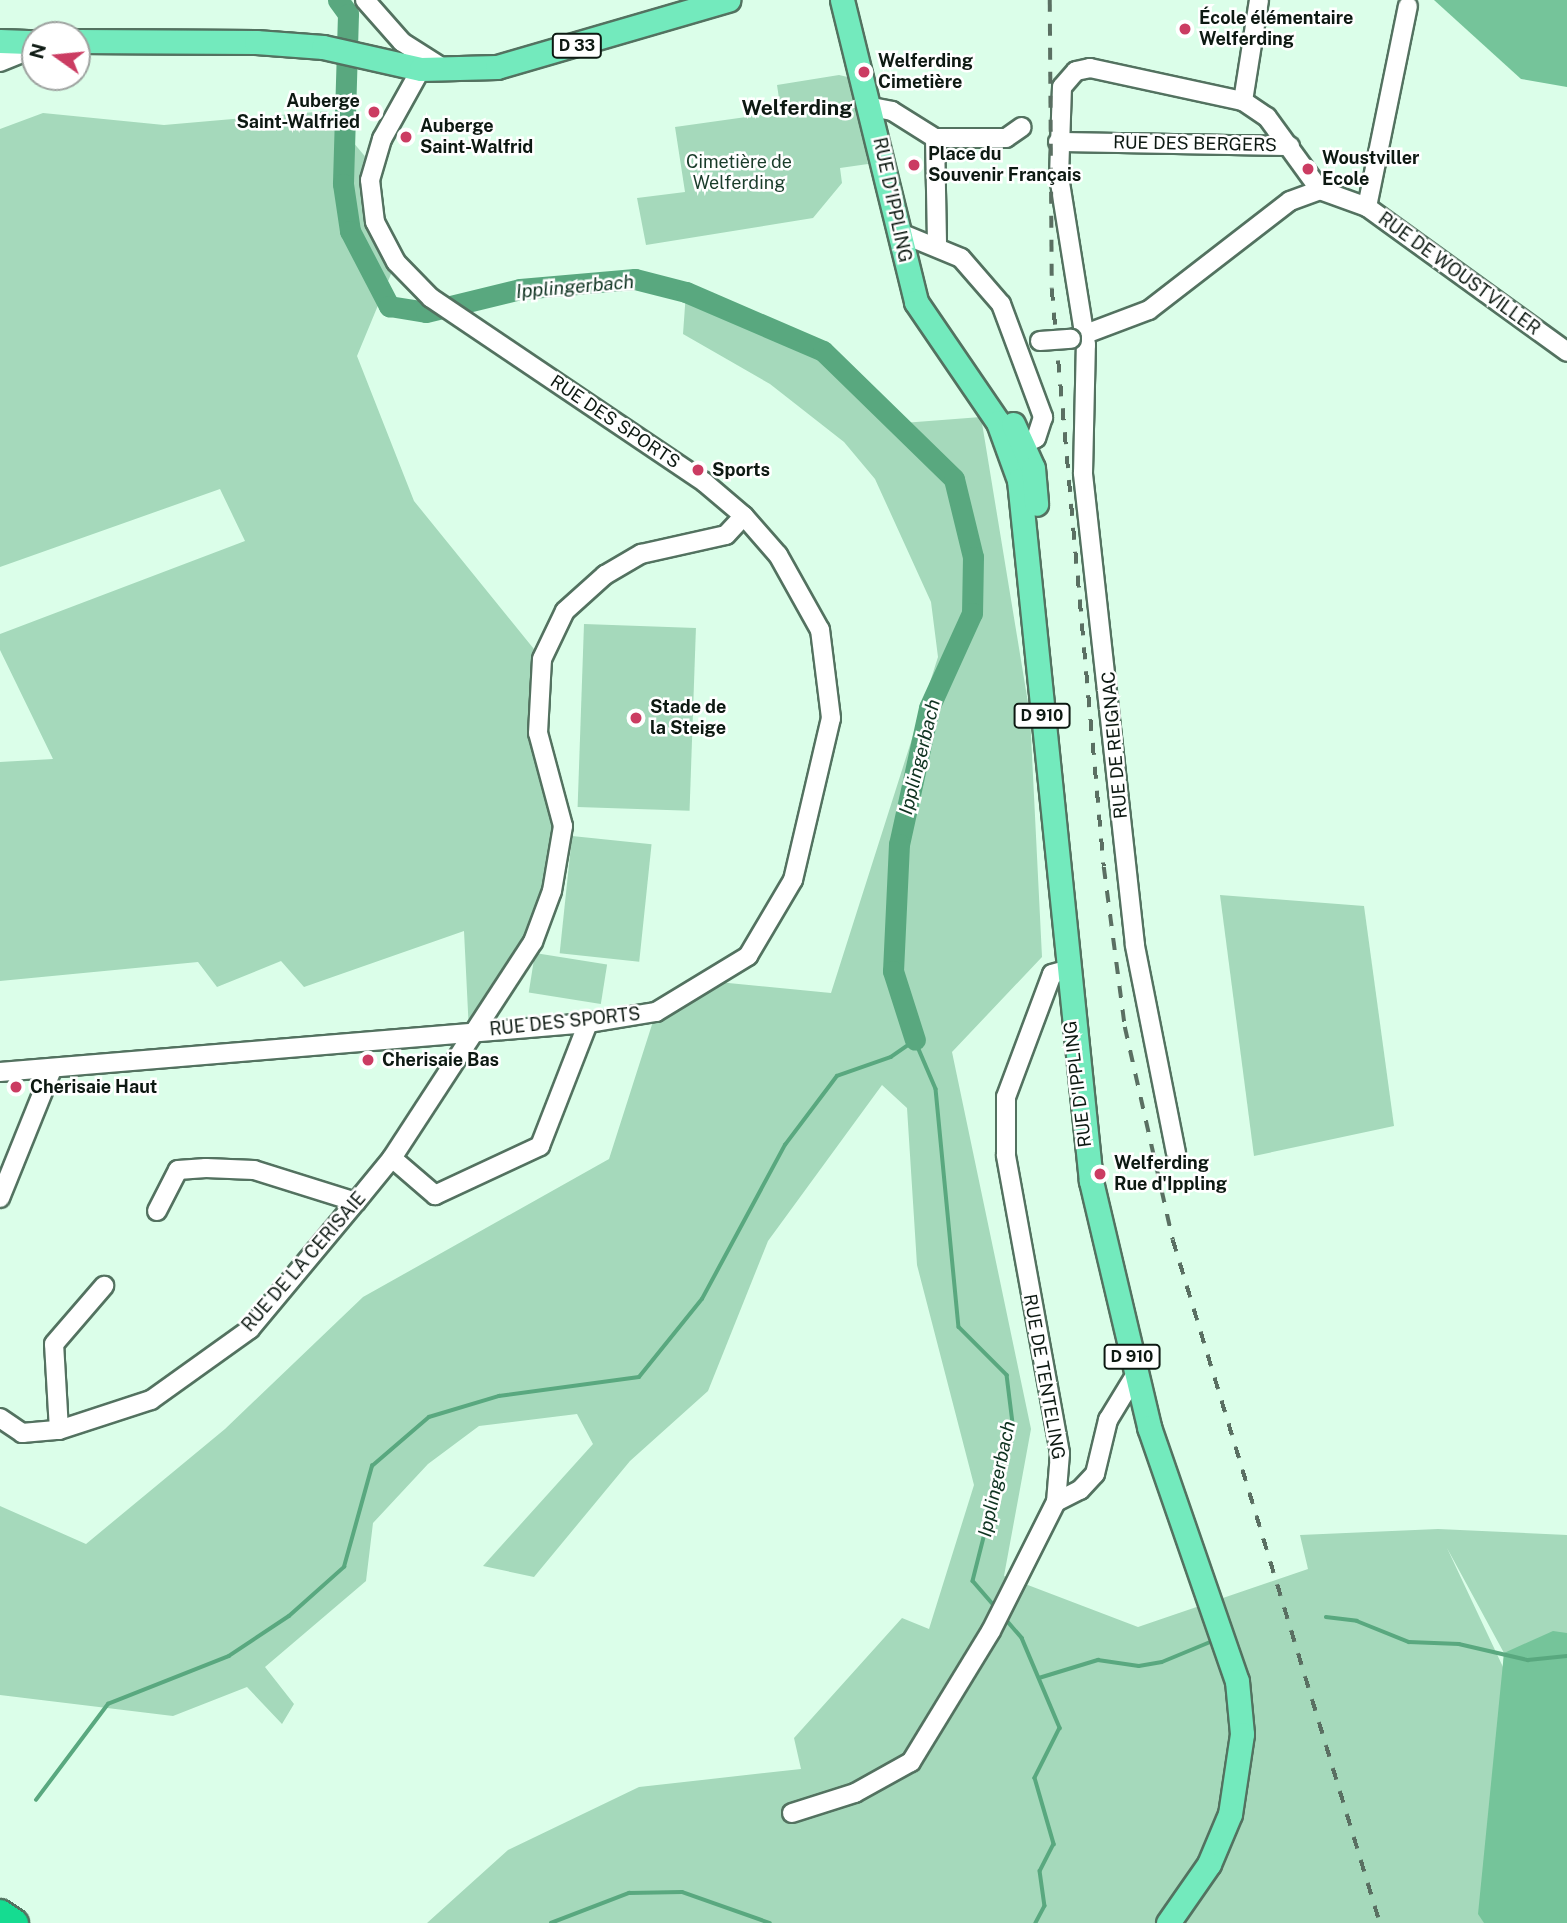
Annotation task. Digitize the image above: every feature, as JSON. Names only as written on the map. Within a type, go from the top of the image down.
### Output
[{"type":"highway","points":[[0,1913],[15,1923]]},
{"type":"main road","name":"D 33","points":[[91,41],[323,47],[432,69],[497,67],[666,11],[728,0]]},
{"type":"main road","name":"RUE D'IPPLING","points":[[842,0],[872,107],[898,232],[924,319],[1019,448],[1036,489],[1030,542],[1066,970],[1086,1148],[1136,1374],[1163,1474],[1227,1640],[1241,1707],[1230,1814],[1209,1864],[1168,1923]]},
{"type":"main road","points":[[0,41],[21,41]]},
{"type":"street","points":[[365,0],[402,43],[432,69]]},
{"type":"street","points":[[1019,341],[1078,337],[1149,310],[1290,201],[1320,190],[1262,111],[1243,101],[1259,0]]},
{"type":"street","points":[[1367,207],[1408,6]]},
{"type":"street","points":[[0,62],[21,54]]},
{"type":"street","name":"RUE DES SPORTS","points":[[0,1072],[588,1023],[656,1012],[748,956],[793,880],[831,718],[820,630],[778,555],[744,516],[704,482],[431,298],[396,262],[370,200],[375,154],[432,69]]},
{"type":"street","name":"RUE DE REIGNAC","points":[[1176,1153],[1129,895],[1083,473],[1078,337],[1058,142],[1062,87],[1082,69],[1243,101]]},
{"type":"street","points":[[872,107],[892,111],[935,138],[1006,138],[1022,127]]},
{"type":"street","points":[[935,138],[937,244]]},
{"type":"street","name":"RUE DES BERGERS","points":[[1058,142],[1290,146]]},
{"type":"street","name":"RUE DE WOUSTVILLER","points":[[1320,190],[1367,207],[1567,352]]},
{"type":"street","points":[[898,232],[937,244],[983,278],[1019,341],[1043,417],[1038,436],[1019,448]]},
{"type":"street","name":"RUE DE LA CERISAIE","points":[[0,1418],[22,1433],[59,1430],[151,1400],[200,1368],[250,1329],[356,1202],[392,1158],[470,1032],[533,942],[552,891],[563,826],[539,721],[542,659],[565,611],[605,575],[640,554],[726,535],[744,516]]},
{"type":"street","name":"RUE DE TENTELING","points":[[792,1813],[855,1793],[911,1762],[990,1631],[1056,1502],[1060,1453],[1006,1155],[1006,1097],[1052,974],[1066,970]]},
{"type":"street","points":[[392,1158],[435,1195],[541,1146],[588,1023]]},
{"type":"street","points":[[0,1198],[5,1178],[52,1069]]},
{"type":"street","points":[[157,1211],[178,1170],[206,1167],[254,1170],[356,1202]]},
{"type":"street","points":[[59,1430],[54,1344],[104,1286]]},
{"type":"street","points":[[1056,1502],[1080,1490],[1095,1474],[1108,1420],[1136,1374]]},
{"type":"green space","points":[[1434,0],[1567,0],[1567,87],[1521,79]]},
{"type":"green space","name":"Cimetière de Welferding","points":[[839,75],[852,78],[868,164],[840,168],[842,183],[813,218],[646,245],[637,198],[685,192],[675,127],[781,112],[777,85]]},
{"type":"green space","points":[[327,111],[373,166],[370,180],[396,262],[357,356],[414,501],[542,659],[538,733],[563,826],[533,942],[469,1032],[464,931],[304,987],[281,961],[217,987],[198,962],[0,981],[0,762],[53,759],[0,650],[0,634],[245,541],[220,489],[0,567],[0,129],[43,113],[164,125]]},
{"type":"green space","points":[[686,292],[823,351],[903,423],[981,417],[1030,715],[1042,957],[952,1052],[1031,1429],[1004,1576],[1138,1627],[1308,1569],[1300,1535],[1438,1529],[1567,1535],[1567,1923],[427,1923],[508,1850],[639,1787],[801,1769],[794,1738],[902,1618],[929,1629],[974,1485],[917,1265],[907,1108],[882,1085],[768,1241],[708,1391],[630,1461],[534,1577],[483,1566],[593,1444],[577,1414],[479,1426],[428,1464],[373,1523],[366,1581],[265,1667],[294,1704],[282,1724],[247,1687],[173,1716],[0,1695],[0,1506],[86,1544],[225,1429],[363,1297],[609,1159],[656,1012],[708,981],[831,993],[938,657],[931,602],[875,479],[844,442],[770,384],[683,334]],"holes":[[[1447,1548],[1504,1653],[1503,1667]]]},
{"type":"green space","name":"Stade de la Steige","points":[[584,624],[696,628],[690,811],[578,807]]},
{"type":"green space","points":[[572,836],[652,844],[639,962],[560,953]]},
{"type":"green space","points":[[1220,895],[1364,906],[1394,1126],[1254,1156]]},
{"type":"green space","points":[[535,953],[607,964],[601,1004],[529,993]]},
{"type":"green space","points":[[1553,1631],[1567,1633],[1567,1923],[1484,1923],[1478,1914],[1504,1653]]},
{"type":"waterway","name":"Ipplingerbach","points":[[338,0],[348,14],[343,184],[350,231],[389,306],[426,312],[520,289],[635,279],[686,292],[823,351],[954,479],[973,557],[972,613],[929,708],[899,844],[893,971],[915,1040]]},
{"type":"waterway","points":[[36,1800],[108,1704],[229,1656],[289,1616],[344,1567],[372,1466],[429,1417],[499,1396],[639,1377],[702,1299],[785,1145],[837,1076],[891,1057],[915,1040],[936,1089],[959,1327],[1007,1375],[1013,1423],[973,1581],[996,1607]]},
{"type":"waterway","name":"Ipplingerbach","points":[[1003,1616],[1022,1638],[1060,1728],[1035,1778],[1054,1844],[1040,1871],[1045,1906],[1036,1923]]},
{"type":"waterway","points":[[1326,1617],[1357,1621],[1409,1642],[1459,1644],[1528,1660],[1567,1656]]},
{"type":"waterway","points":[[1039,1678],[1098,1660],[1139,1666],[1162,1662],[1215,1640]]},
{"type":"waterway","name":"Ipplingerbach","points":[[551,1923],[629,1893],[682,1892],[770,1923]]},
{"type":"railway","points":[[1050,0],[1052,289],[1104,867],[1125,1027],[1173,1240],[1380,1923]]},
{"type":"place","name":"École élémentaire Welferding","points":[[1185,29]]},
{"type":"place","name":"Welferding Cimetière","points":[[864,72]]},
{"type":"place","name":"Auberge Saint-Walfried","points":[[374,112]]},
{"type":"place","name":"Auberge Saint-Walfrid","points":[[406,137]]},
{"type":"place","name":"Place du Souvenir Français","points":[[914,165]]},
{"type":"place","name":"Woustviller Ecole","points":[[1308,169]]},
{"type":"place","name":"Sports","points":[[698,470]]},
{"type":"place","name":"Stade de la Steige","points":[[636,718]]},
{"type":"place","name":"Cherisaie Bas","points":[[368,1060]]},
{"type":"place","name":"Cherisaie Haut","points":[[16,1087]]},
{"type":"place","name":"Welferding Rue d'Ippling","points":[[1100,1174]]},
{"type":"district","name":"Welferding","points":[[797,108]]}]
